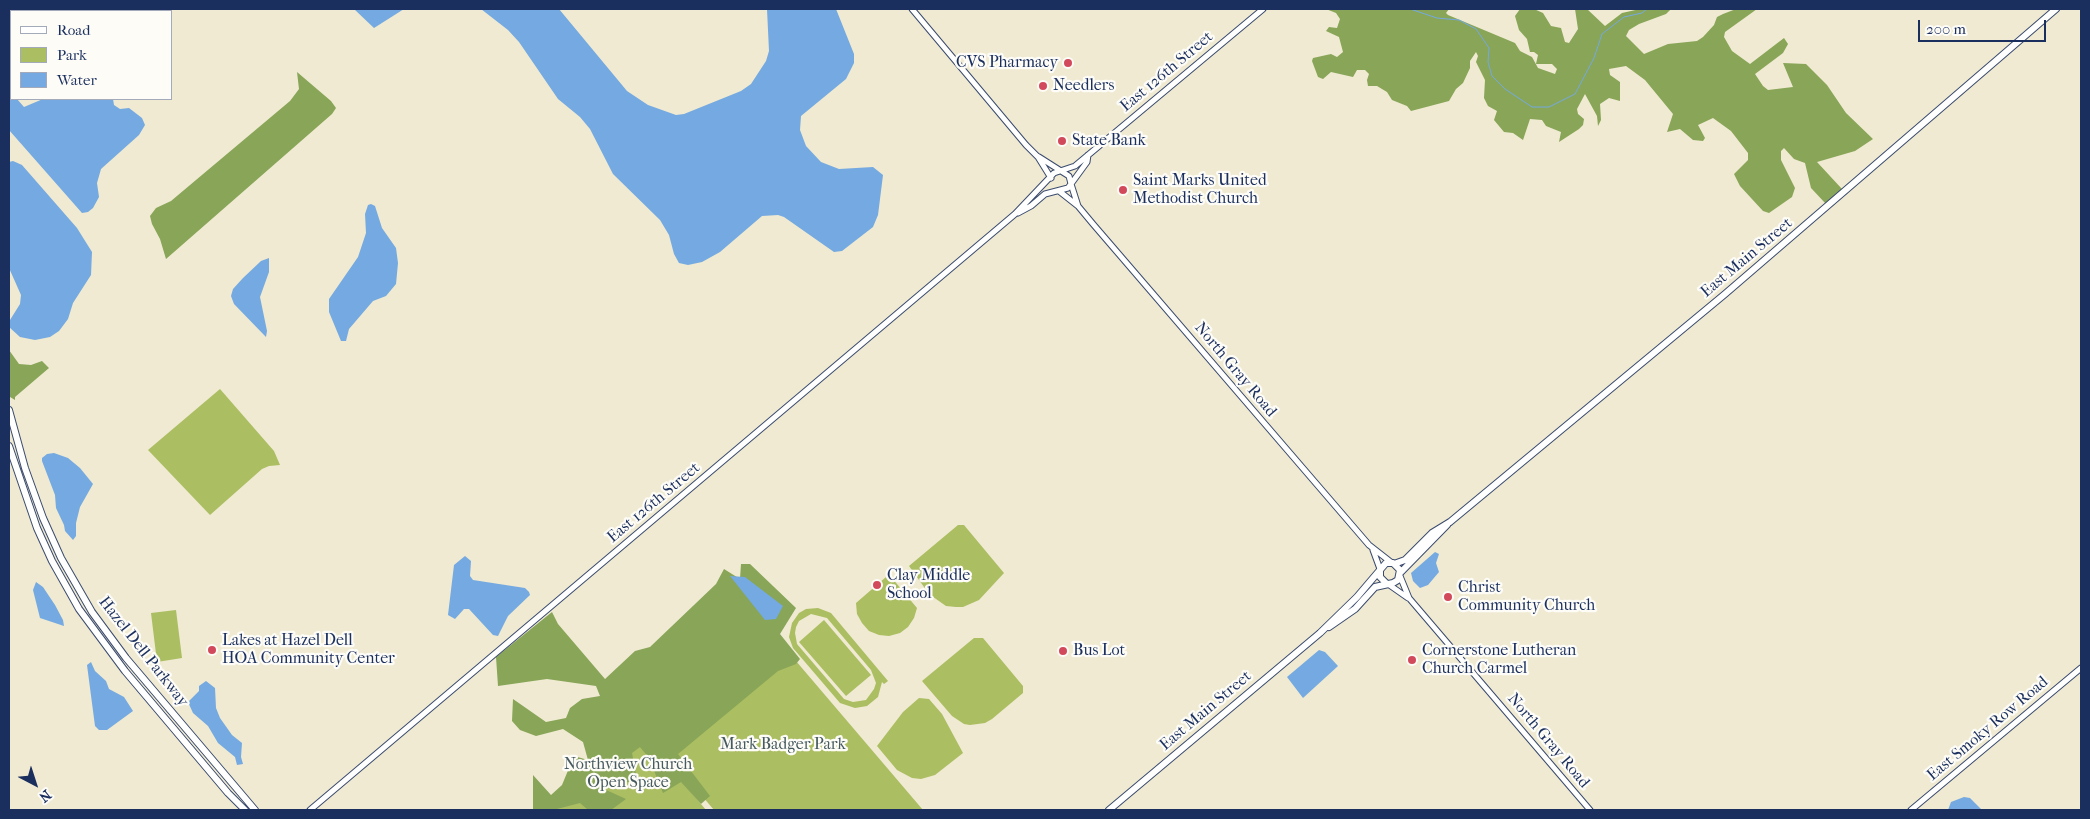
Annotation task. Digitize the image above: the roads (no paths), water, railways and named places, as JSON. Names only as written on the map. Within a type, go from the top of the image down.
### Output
[{"type":"main road","name":"East Main Street","points":[[1400,574],[1450,522],[1762,263],[2056,9]]},
{"type":"main road","name":"Hazel Dell Parkway","points":[[9,410],[25,468],[43,518],[61,558],[92,612],[126,658],[255,810]]},
{"type":"main road","name":"Hazel Dell Parkway","points":[[9,446],[37,528],[56,568],[79,608],[120,665],[222,786],[246,810]]},
{"type":"main road","name":"East Main Street","points":[[1394,563],[1405,560],[1427,537],[1450,522]]},
{"type":"main road","points":[[1394,563],[1400,574],[1396,582],[1388,584],[1381,580],[1380,569],[1386,564],[1394,563]]},
{"type":"main road","name":"East Main Street","points":[[1109,810],[1320,633],[1358,597],[1380,569]]},
{"type":"main road","name":"East Main Street","points":[[1320,633],[1351,612],[1375,587],[1388,584]]},
{"type":"street","points":[[912,9],[1038,157],[1051,178],[1052,186],[1058,191],[1066,190],[1071,184],[1069,176],[1038,157]]},
{"type":"street","name":"East 126th Street","points":[[1061,171],[1073,168],[1262,9]]},
{"type":"street","name":"East 126th Street","points":[[1071,184],[1086,162],[1088,155]]},
{"type":"street","points":[[1051,178],[1054,173],[1061,171]]},
{"type":"street","name":"East 126th Street","points":[[310,810],[1015,214],[1051,178]]},
{"type":"street","name":"North Gray Road","points":[[1071,184],[1078,206]]},
{"type":"street","name":"East 126th Street","points":[[1015,214],[1028,209],[1045,194],[1058,191]]},
{"type":"street","name":"North Gray Road","points":[[1058,191],[1078,206],[1373,550],[1394,563]]},
{"type":"street","name":"North Gray Road","points":[[1373,550],[1380,569]]},
{"type":"street","name":"North Gray Road","points":[[1400,574],[1409,598]]},
{"type":"street","name":"North Gray Road","points":[[1388,584],[1409,598],[1590,810]]},
{"type":"street","name":"East Smoky Row Road","points":[[1911,810],[2081,668]]},
{"type":"water","points":[[354,9],[404,9],[374,28]]},
{"type":"water","points":[[481,9],[559,9],[627,91],[648,105],[676,115],[684,114],[741,91],[751,84],[766,61],[769,51],[767,9],[836,9],[854,54],[854,63],[846,79],[801,116],[800,130],[806,146],[821,162],[839,169],[873,167],[883,175],[878,215],[873,227],[842,251],[834,252],[784,217],[778,215],[762,216],[720,252],[702,262],[688,265],[679,263],[674,254],[669,235],[660,220],[613,174],[590,129],[580,117],[558,99],[519,42],[508,30]]},
{"type":"water","points":[[9,96],[10,100],[18,100],[24,107],[41,100],[113,100],[114,105],[120,109],[129,108],[142,118],[145,125],[139,135],[101,169],[97,183],[99,197],[93,208],[88,212],[82,213],[9,130]]},
{"type":"water","points":[[13,161],[22,165],[77,228],[92,252],[91,275],[73,303],[68,319],[59,331],[50,337],[35,340],[20,337],[9,327],[10,320],[20,304],[21,295],[9,268],[9,162]]},
{"type":"water","points":[[368,205],[375,206],[382,228],[396,248],[398,263],[396,284],[386,296],[373,301],[349,329],[346,341],[341,341],[329,312],[329,299],[358,257],[366,233],[365,214]]},
{"type":"water","points":[[269,258],[269,272],[260,297],[267,331],[266,337],[234,304],[231,296],[233,289],[243,278],[261,261]]},
{"type":"water","points":[[54,453],[68,458],[80,468],[93,484],[80,507],[76,523],[76,536],[73,540],[65,531],[56,508],[55,495],[42,461],[42,458],[47,454]]},
{"type":"water","points":[[1435,552],[1439,554],[1436,563],[1439,572],[1428,585],[1420,588],[1413,581],[1411,573]]},
{"type":"water","points":[[465,556],[471,561],[470,576],[473,580],[525,588],[529,592],[530,595],[508,616],[498,636],[493,635],[469,609],[464,609],[455,619],[448,615],[454,565]]},
{"type":"water","points":[[730,576],[745,577],[783,606],[776,619],[765,620]]},
{"type":"water","points":[[36,582],[43,587],[55,605],[64,626],[40,618],[33,590]]},
{"type":"water","points":[[1319,650],[1325,652],[1338,666],[1303,698],[1287,677]]},
{"type":"water","points":[[91,662],[95,671],[106,681],[109,689],[124,697],[133,711],[107,730],[99,730],[95,726],[87,665]]},
{"type":"water","points":[[206,681],[215,688],[216,708],[220,718],[232,735],[242,743],[241,757],[243,764],[237,765],[235,757],[218,743],[208,726],[193,713],[188,702],[199,691],[199,686]]},
{"type":"water","points":[[1964,797],[1970,798],[1982,810],[1948,810],[1951,802]]},
{"type":"waterway","points":[[1410,9],[1437,18],[1459,20],[1476,29],[1489,48],[1488,62],[1492,76],[1505,89],[1532,107],[1549,107],[1575,94],[1594,58],[1602,34],[1624,17],[1642,13],[1647,9]]},
{"type":"place","name":"CVS Pharmacy","points":[[1068,63]]},
{"type":"place","name":"Needlers","points":[[1043,86]]},
{"type":"place","name":"State Bank","points":[[1062,141]]},
{"type":"place","name":"Saint Marks United Methodist Church","points":[[1123,190]]},
{"type":"place","name":"Clay Middle School","points":[[877,585]]},
{"type":"place","name":"Christ Community Church","points":[[1448,597]]},
{"type":"place","name":"Lakes at Hazel Dell HOA Community Center","points":[[212,650]]},
{"type":"place","name":"Bus Lot","points":[[1063,651]]},
{"type":"place","name":"Cornerstone Lutheran Church Carmel","points":[[1412,660]]},
{"type":"park label","name":"Mark Badger Park","points":[[783,745]]},
{"type":"park label","name":"Northview Church Open Space","points":[[628,774]]}]
